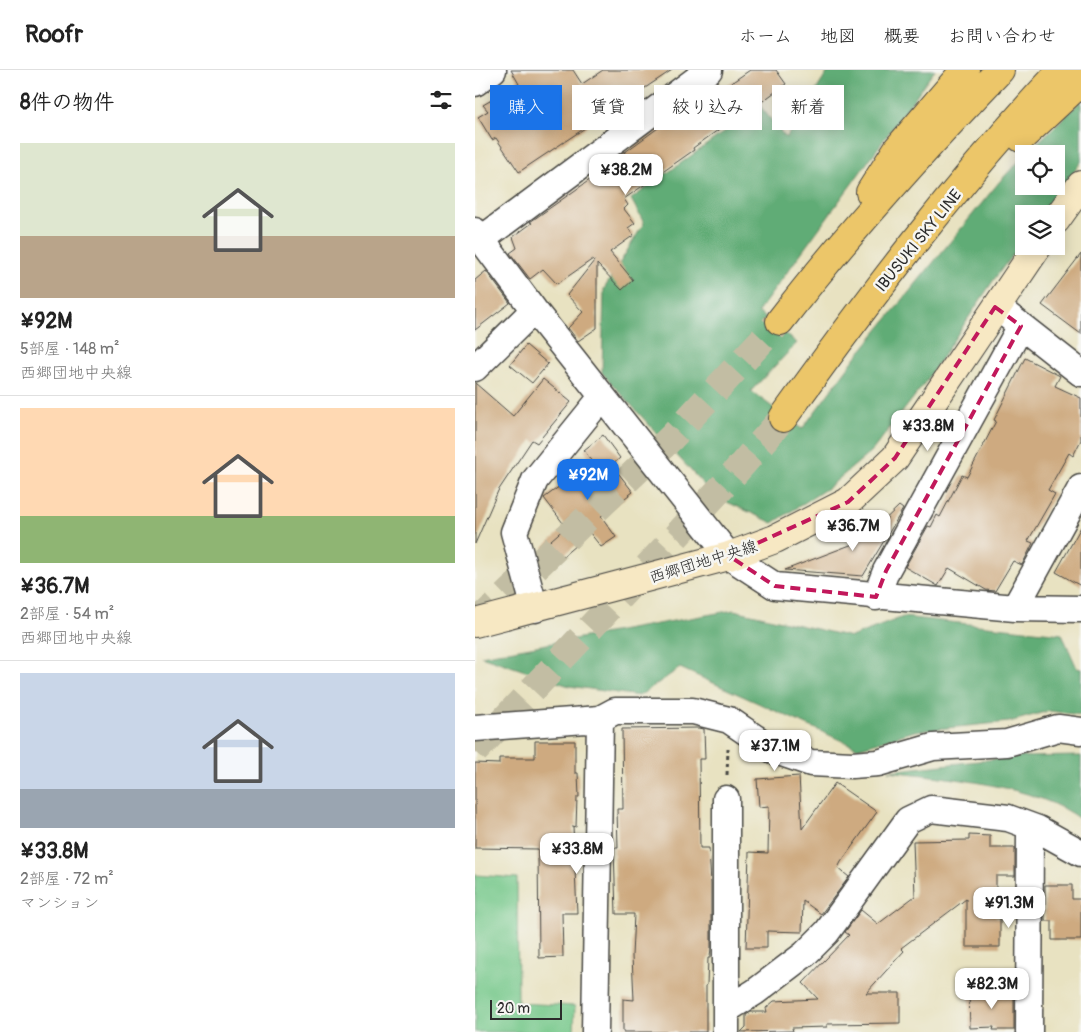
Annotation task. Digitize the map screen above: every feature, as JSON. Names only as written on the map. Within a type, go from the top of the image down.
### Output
[{"type":"highway","points":[[828,259],[898,148],[965,70]]},
{"type":"highway","points":[[780,321],[828,259],[939,134],[1000,70]]},
{"type":"highway","name":"IBUSUKI SKY LINE","points":[[783,418],[862,309],[942,209],[1062,70]]},
{"type":"highway","points":[[942,209],[1081,82]]},
{"type":"street","points":[[475,83],[493,70]]},
{"type":"street","points":[[709,70],[478,235],[602,397],[729,556],[775,586],[876,597],[1015,608],[1081,609]]},
{"type":"street","points":[[1065,207],[1081,185]]},
{"type":"street","name":"西郷団地中央線","points":[[475,623],[535,609],[729,556],[775,538],[848,502],[895,458],[1032,255]]},
{"type":"street","points":[[995,307],[1081,373]]},
{"type":"street","points":[[475,368],[534,310]]},
{"type":"street","points":[[876,597],[886,571],[1021,326]]},
{"type":"street","points":[[535,609],[514,532],[535,480],[602,397]]},
{"type":"street","points":[[1015,608],[1081,488]]},
{"type":"street","points":[[475,728],[600,719],[615,711],[693,710],[729,720],[773,750],[811,763],[852,765],[878,763],[933,746],[1007,743],[1058,728],[1081,731]]},
{"type":"street","points":[[595,1032],[600,719]]},
{"type":"street","points":[[726,799],[726,1021]]},
{"type":"street","points":[[726,1021],[755,992],[797,959],[827,932],[908,820],[931,809],[1008,818],[1081,853]]},
{"type":"street","points":[[1029,1032],[1030,827]]},
{"type":"path","points":[[726,799],[729,720]]},
{"type":"highlighted area","points":[[995,307],[1021,326],[886,571],[876,597],[775,586],[729,556],[848,502],[895,458]]},
{"type":"green space","points":[[829,70],[935,70],[758,312],[797,343],[751,391],[802,429],[855,358],[1000,181],[1015,165],[1015,195],[1057,195],[1050,205],[1015,205],[1015,251],[925,383],[872,451],[829,487],[773,523],[714,496],[602,373],[604,289],[644,223],[631,199],[727,130],[762,130],[762,108],[772,121],[772,130],[780,130],[786,138],[791,130],[844,130],[844,85],[820,85]]},
{"type":"green space","points":[[1081,101],[1081,162],[1065,184],[1065,145],[1035,145]]},
{"type":"green space","points":[[734,610],[851,637],[903,617],[1062,634],[1077,668],[1081,669],[1081,715],[1049,711],[1009,722],[915,731],[858,748],[680,668],[639,696],[569,686],[481,656]]},
{"type":"green space","points":[[1081,756],[1081,820],[1062,808],[1040,798],[1015,791],[963,780],[889,771],[1014,757]]},
{"type":"green space","points":[[475,875],[517,878],[518,1003],[575,1006],[574,1032],[475,1032]]},
{"type":"building","points":[[511,70],[573,70],[582,84],[603,70],[672,70],[644,89],[644,85],[572,85],[572,130],[582,130],[519,172],[496,138],[492,140],[478,117],[488,111],[483,105],[490,101],[490,130],[562,130],[562,85],[517,85],[519,84]]},
{"type":"building","points":[[750,70],[776,70],[786,84],[772,85],[772,94],[762,102],[762,85],[728,85]]},
{"type":"building","points":[[655,130],[718,130],[693,148],[694,150],[624,199],[628,205],[624,209],[635,223],[628,228],[634,235],[610,252],[633,280],[622,290],[597,264],[597,328],[578,341],[568,328],[583,312],[567,295],[594,261],[593,259],[557,284],[543,269],[530,279],[510,253],[517,248],[513,237],[532,223],[530,222],[611,165],[610,163]]},
{"type":"building","points":[[1081,254],[1081,334],[1042,305]]},
{"type":"building","points":[[486,271],[510,303],[475,330],[475,280]]},
{"type":"building","points":[[526,345],[548,364],[532,383],[510,365]]},
{"type":"building","points":[[1025,358],[1060,376],[1055,386],[1081,398],[1081,440],[1073,456],[1069,453],[1048,490],[1055,494],[1028,541],[1033,543],[1022,565],[1013,561],[995,591],[986,590],[949,568],[938,586],[905,567],[928,526],[931,527],[937,515],[940,517],[962,475],[967,477],[996,421],[994,420]]},
{"type":"building","points":[[543,379],[571,402],[537,443],[532,440],[498,491],[475,544],[475,383],[513,416]]},
{"type":"building","points":[[603,435],[620,458],[612,465],[633,492],[601,516],[616,537],[601,547],[590,533],[556,562],[543,547],[566,527],[544,498],[592,462],[584,450]]},
{"type":"building","points":[[899,506],[903,509],[863,576],[785,570],[853,544],[851,538],[874,530]]},
{"type":"building","points":[[1081,527],[1081,586],[1056,572]]},
{"type":"building","points":[[622,729],[704,729],[705,759],[699,759],[700,848],[709,848],[711,884],[711,947],[710,958],[708,958],[706,985],[706,1032],[623,1032],[623,999],[634,1000],[632,956],[634,914],[616,914],[614,848],[618,848],[617,809],[623,809]]},
{"type":"building","points":[[535,741],[575,741],[575,773],[578,773],[579,797],[577,797],[576,827],[573,826],[577,913],[562,913],[563,957],[539,958],[538,849],[475,848],[475,763],[499,764],[499,758],[535,758]]},
{"type":"building","points":[[799,776],[802,829],[835,783],[877,812],[841,862],[838,868],[849,877],[821,914],[803,901],[802,932],[767,931],[767,948],[746,948],[749,852],[768,853],[769,806],[759,807],[757,779]]},
{"type":"building","points":[[969,835],[990,836],[990,848],[1015,848],[1015,876],[996,876],[996,918],[1000,918],[1000,947],[966,947],[966,899],[901,948],[904,951],[866,993],[900,993],[900,1023],[827,1024],[827,1027],[792,1028],[793,1031],[741,1032],[746,1027],[746,1015],[751,1012],[767,1012],[766,1008],[774,1001],[818,999],[803,983],[849,935],[845,932],[861,910],[878,924],[915,896],[913,841],[969,840]]},
{"type":"building","points":[[1045,885],[1072,885],[1072,899],[1081,899],[1081,940],[1052,940],[1052,921],[1045,921]]},
{"type":"building","points":[[1014,990],[1014,1030],[993,1030],[994,1027],[970,1028],[969,992]]},
{"type":"tunnel","points":[[475,625],[672,437],[780,321]]},
{"type":"tunnel","points":[[475,751],[725,484],[783,418]]}]
